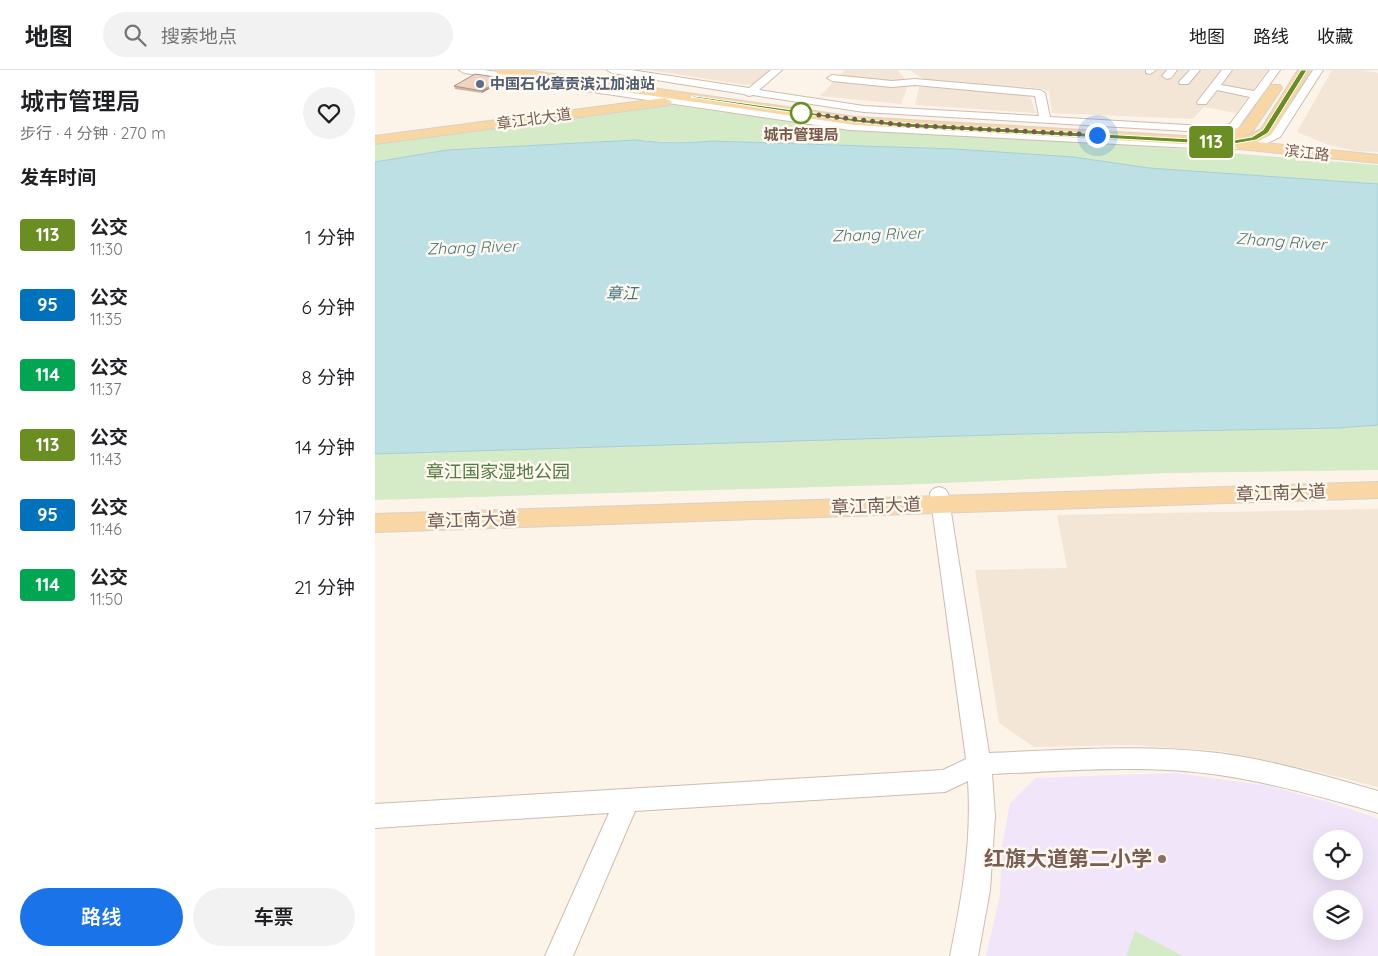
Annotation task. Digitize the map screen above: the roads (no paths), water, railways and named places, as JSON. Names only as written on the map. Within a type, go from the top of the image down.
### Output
[{"type":"main road","points":[[499,70],[711,92]]},
{"type":"main road","points":[[523,70],[694,97]]},
{"type":"main road","points":[[558,70],[863,115],[1207,138]]},
{"type":"main road","points":[[1247,140],[1288,70]]},
{"type":"main road","points":[[1247,140],[1263,134],[1277,125],[1304,70]]},
{"type":"main road","points":[[576,79],[856,121],[904,125],[1207,138]]},
{"type":"main road","name":"章江北大道","points":[[375,139],[545,114],[575,103],[583,94],[576,79]]},
{"type":"main road","name":"章江北大道","points":[[375,139],[694,97]]},
{"type":"main road","points":[[1277,125],[1313,144],[1355,153]]},
{"type":"main road","name":"滨江路","points":[[1207,138],[1247,140],[1378,157]]},
{"type":"main road","name":"滨江路","points":[[1247,140],[1281,150],[1378,157]]},
{"type":"main road","name":"章江南大道","points":[[381,520],[1378,480]]},
{"type":"main road","name":"章江南大道","points":[[940,498],[1378,490]]},
{"type":"street","points":[[464,70],[576,79],[674,100],[850,127],[1222,147],[1247,140]]},
{"type":"street","points":[[612,70],[808,102],[910,113],[1221,130],[1247,140]]},
{"type":"street","points":[[749,93],[777,70]]},
{"type":"street","points":[[808,102],[839,70]]},
{"type":"street","points":[[881,70],[892,84]]},
{"type":"street","points":[[903,70],[914,89],[910,113]]},
{"type":"street","points":[[1184,82],[1195,70]]},
{"type":"street","points":[[1202,102],[1227,70]]},
{"type":"street","points":[[1277,125],[1318,70]]},
{"type":"street","points":[[1247,140],[1257,95],[1270,72]]},
{"type":"street","points":[[826,85],[892,84],[914,89],[1040,93],[1045,121]]},
{"type":"street","points":[[1213,86],[1257,95]]},
{"type":"street","points":[[940,498],[979,764],[983,816],[977,890],[964,956]]},
{"type":"street","points":[[375,816],[945,781],[979,764],[1122,758],[1199,763],[1296,779],[1378,802]]},
{"type":"street","points":[[559,956],[627,801]]},
{"type":"water","name":"章江","points":[[635,140],[673,143],[711,141],[955,149],[1073,157],[1149,168],[1378,184],[1378,425],[1338,428],[1023,434],[375,454],[375,162],[447,150]]},
{"type":"place","name":"中国石化章贡滨江加油站","points":[[480,84]]},
{"type":"place","name":"城市管理局","points":[[801,113]]},
{"type":"place","name":"红旗大道第二小学","points":[[1162,859]]},
{"type":"water label","name":"Zhang River","points":[[877,234]]},
{"type":"water label","name":"Zhang River","points":[[1281,241]]},
{"type":"water label","name":"Zhang River","points":[[472,247]]},
{"type":"park label","name":"章江国家湿地公园","points":[[498,472]]}]
